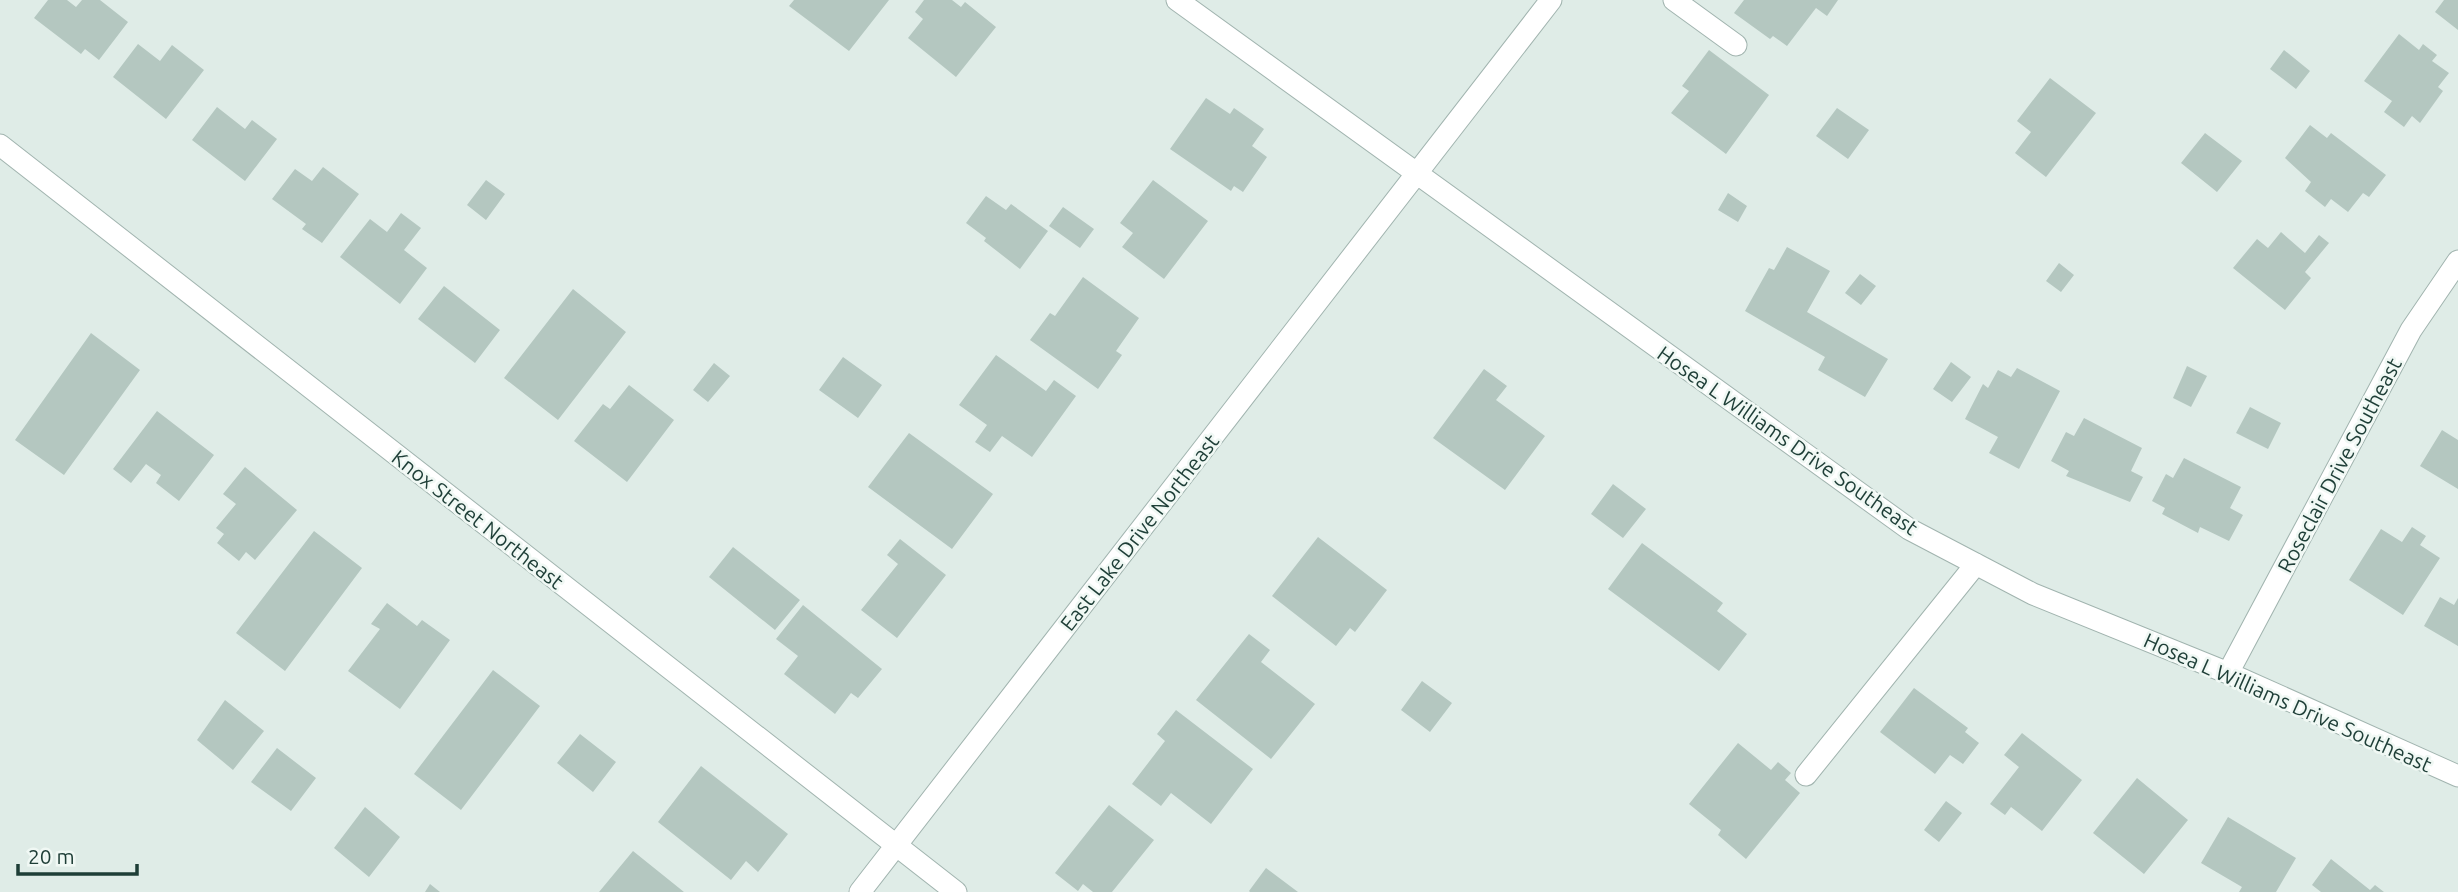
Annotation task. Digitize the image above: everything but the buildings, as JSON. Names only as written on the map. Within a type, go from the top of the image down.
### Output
[{"type":"street","name":"Hosea L Williams Drive Southeast","points":[[1177,0],[1898,521],[2032,594],[2228,673],[2458,776]]},
{"type":"street","name":"East Lake Drive Northeast","points":[[860,892],[1550,0]]},
{"type":"street","points":[[1674,0],[1736,45]]},
{"type":"street","name":"Knox Street Northeast","points":[[0,145],[956,892]]},
{"type":"street","name":"Roseclair Drive Southeast","points":[[2228,673],[2411,330],[2458,261]]},
{"type":"street","points":[[1806,775],[1976,564]]}]
